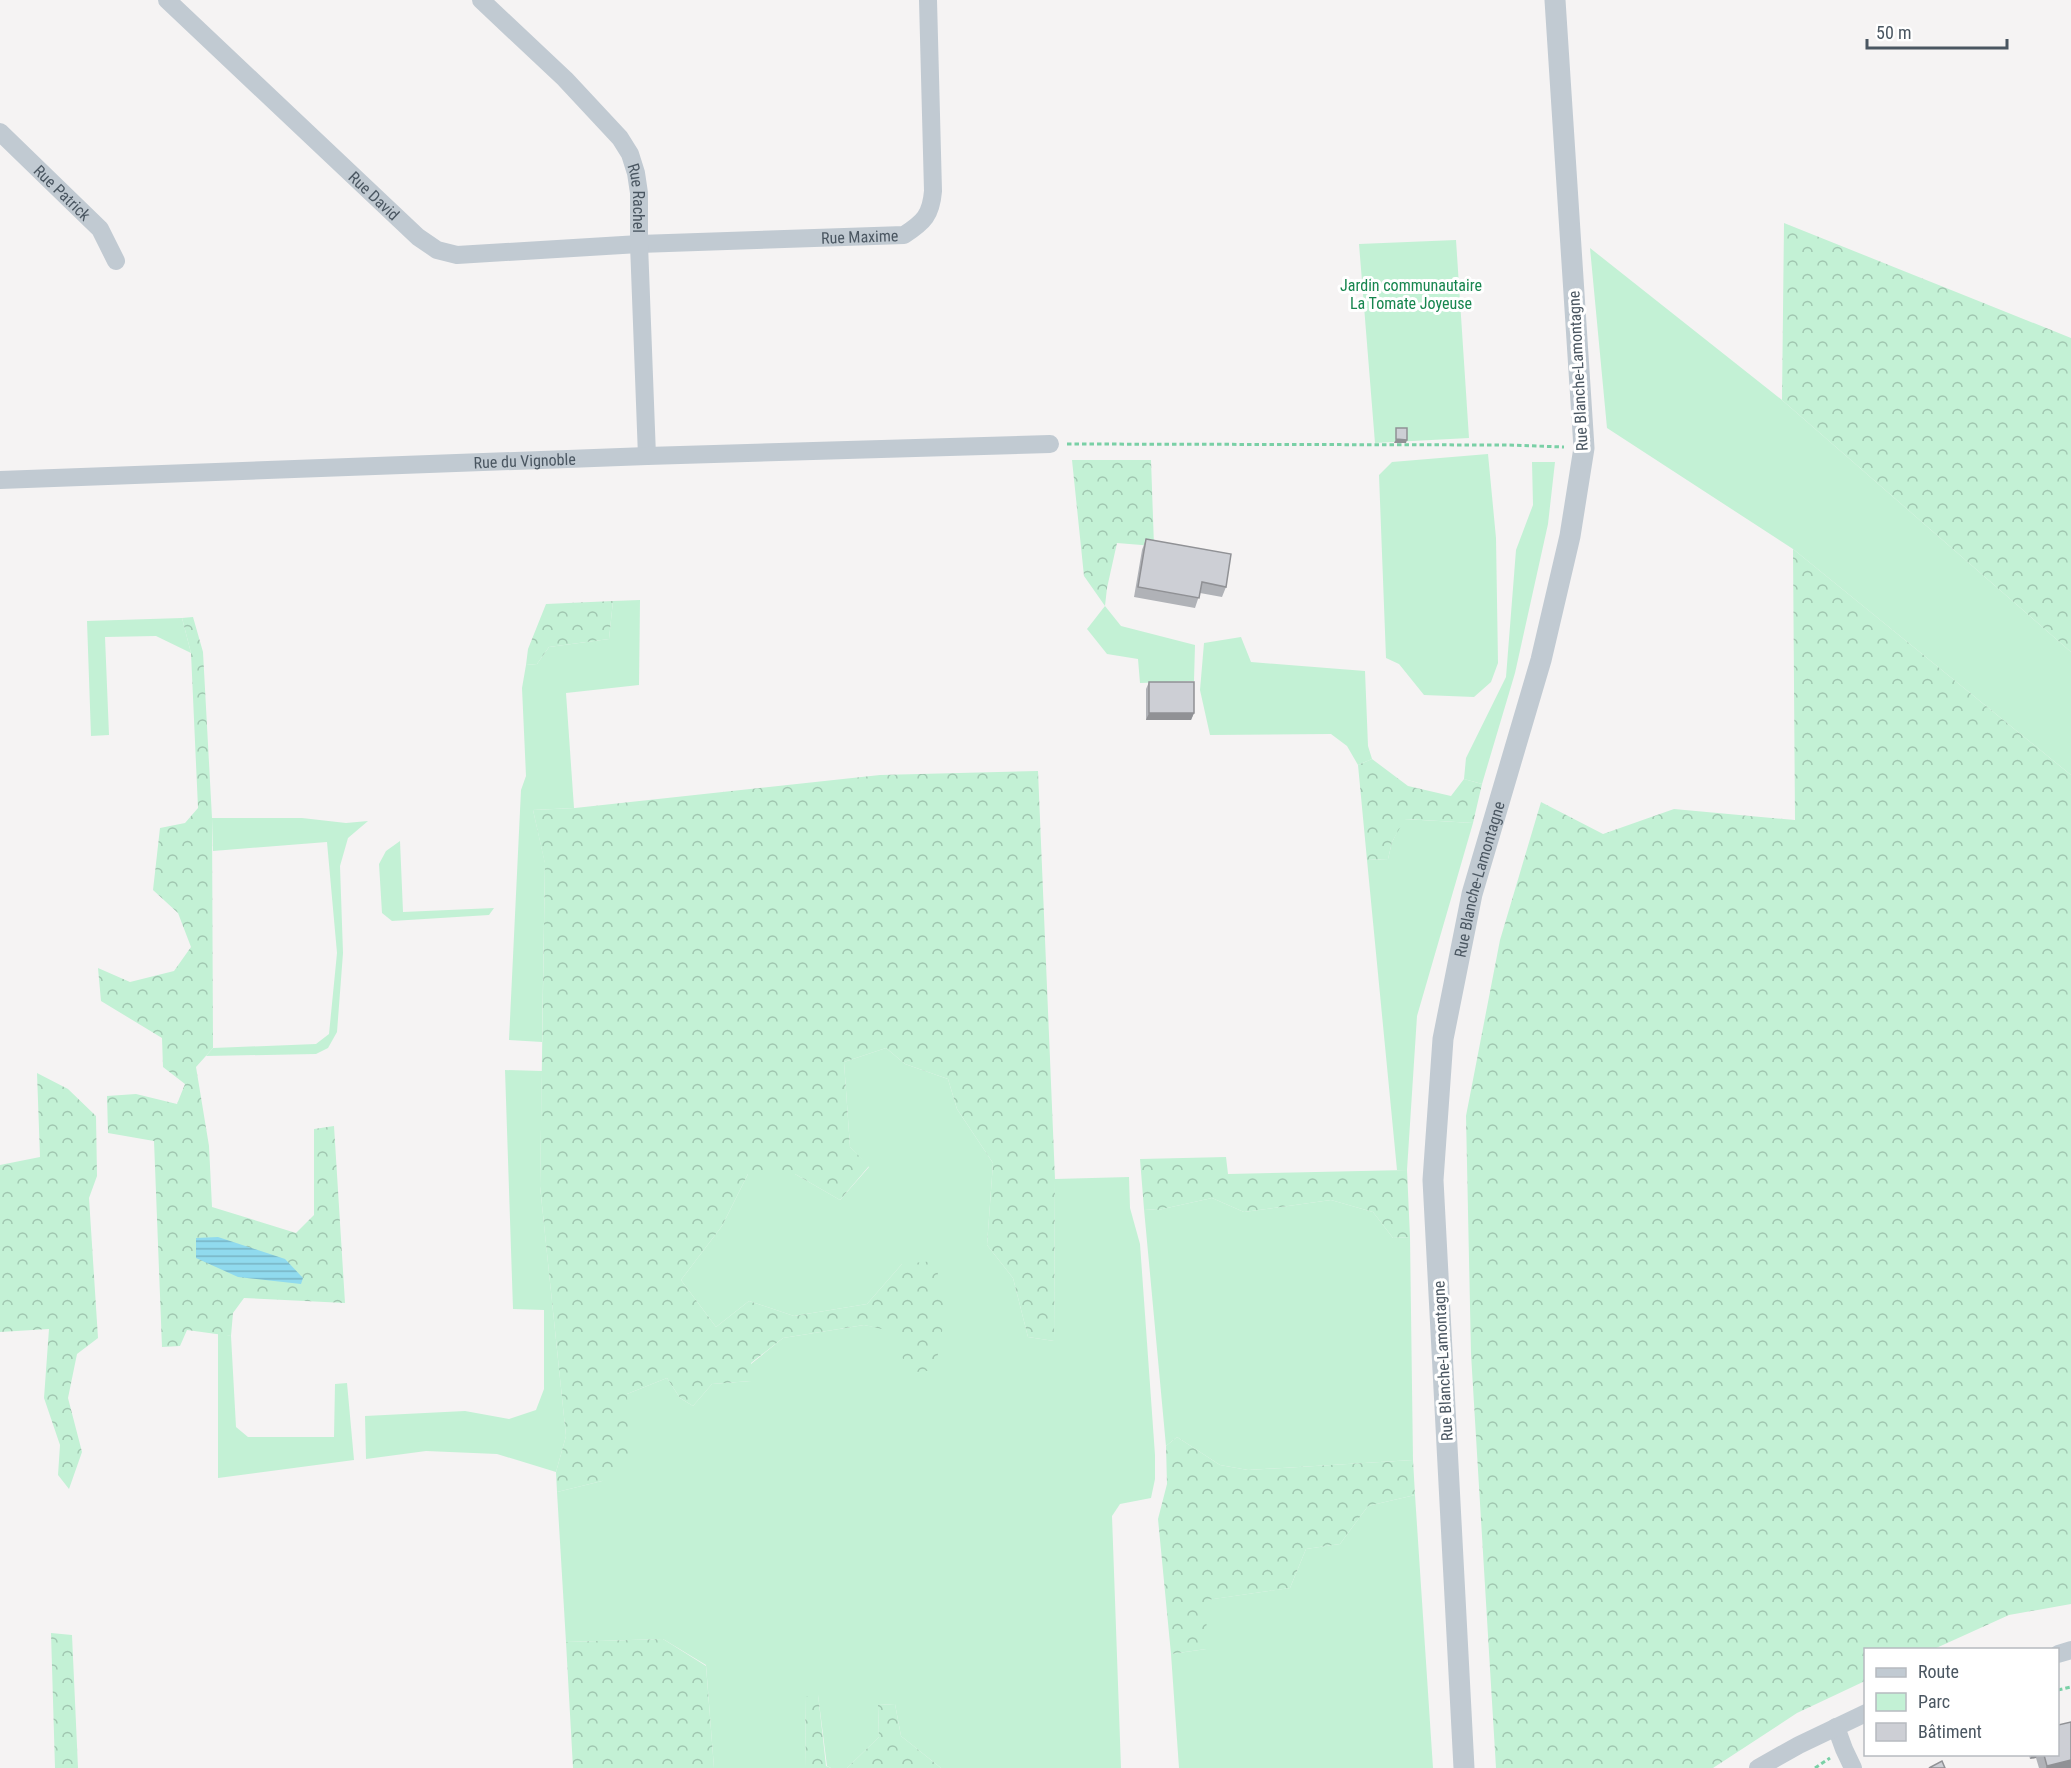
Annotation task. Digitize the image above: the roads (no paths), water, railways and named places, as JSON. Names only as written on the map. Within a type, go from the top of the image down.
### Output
[{"type":"street","name":"Rue David","points":[[167,0],[418,237],[437,250],[457,255],[639,244]]},
{"type":"street","name":"Rue Rachel","points":[[481,0],[564,79],[620,138],[630,154],[639,194],[647,456]]},
{"type":"street","name":"Rue Maxime","points":[[639,244],[904,235],[920,225],[931,207],[933,191],[928,0]]},
{"type":"street","name":"Rue Blanche-Lamontagne","points":[[1464,1768],[1433,1180],[1443,1039],[1472,894],[1541,660],[1570,536],[1584,448],[1555,0]]},
{"type":"street","name":"Rue Patrick","points":[[0,132],[100,229],[116,261]]},
{"type":"street","name":"Rue du Vignoble","points":[[0,480],[647,456],[1050,444]]},
{"type":"street","points":[[1758,1768],[1864,1714]]},
{"type":"street","points":[[1836,1727],[1853,1768]]},
{"type":"water","points":[[218,1237],[285,1259],[303,1278],[301,1284],[238,1277],[196,1258],[196,1238]]},
{"type":"park label","name":"Jardin communautaire La Tomate Joyeuse","points":[[1411,294]]}]
